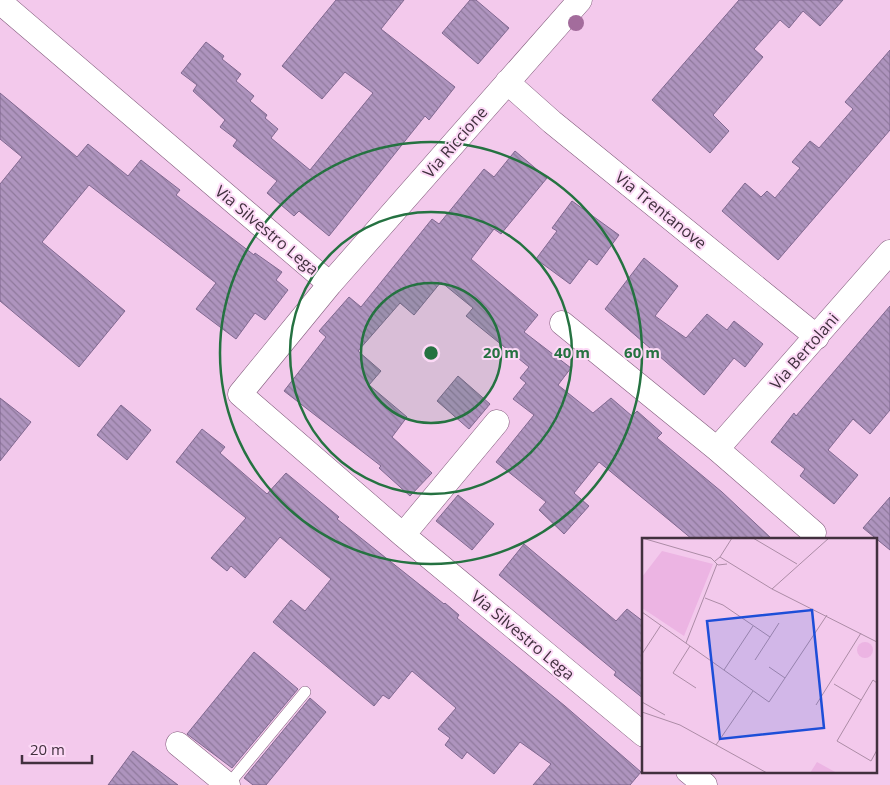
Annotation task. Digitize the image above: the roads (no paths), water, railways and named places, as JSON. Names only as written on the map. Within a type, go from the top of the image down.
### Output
[{"type":"street","name":"Via Riccione","points":[[330,284],[580,0]]},
{"type":"street","name":"Via Silvestro Lega","points":[[0,2],[330,284],[240,394],[403,535],[642,733]]},
{"type":"street","name":"Via Trentanove","points":[[507,82],[552,122],[817,337]]},
{"type":"street","name":"Via Bertolani","points":[[718,450],[890,252]]},
{"type":"street","points":[[562,323],[718,450],[814,533]]},
{"type":"street","points":[[403,535],[497,422]]},
{"type":"street","points":[[178,744],[228,785]]},
{"type":"street","points":[[689,772],[705,785]]},
{"type":"lane","points":[[228,785],[305,692]]}]
